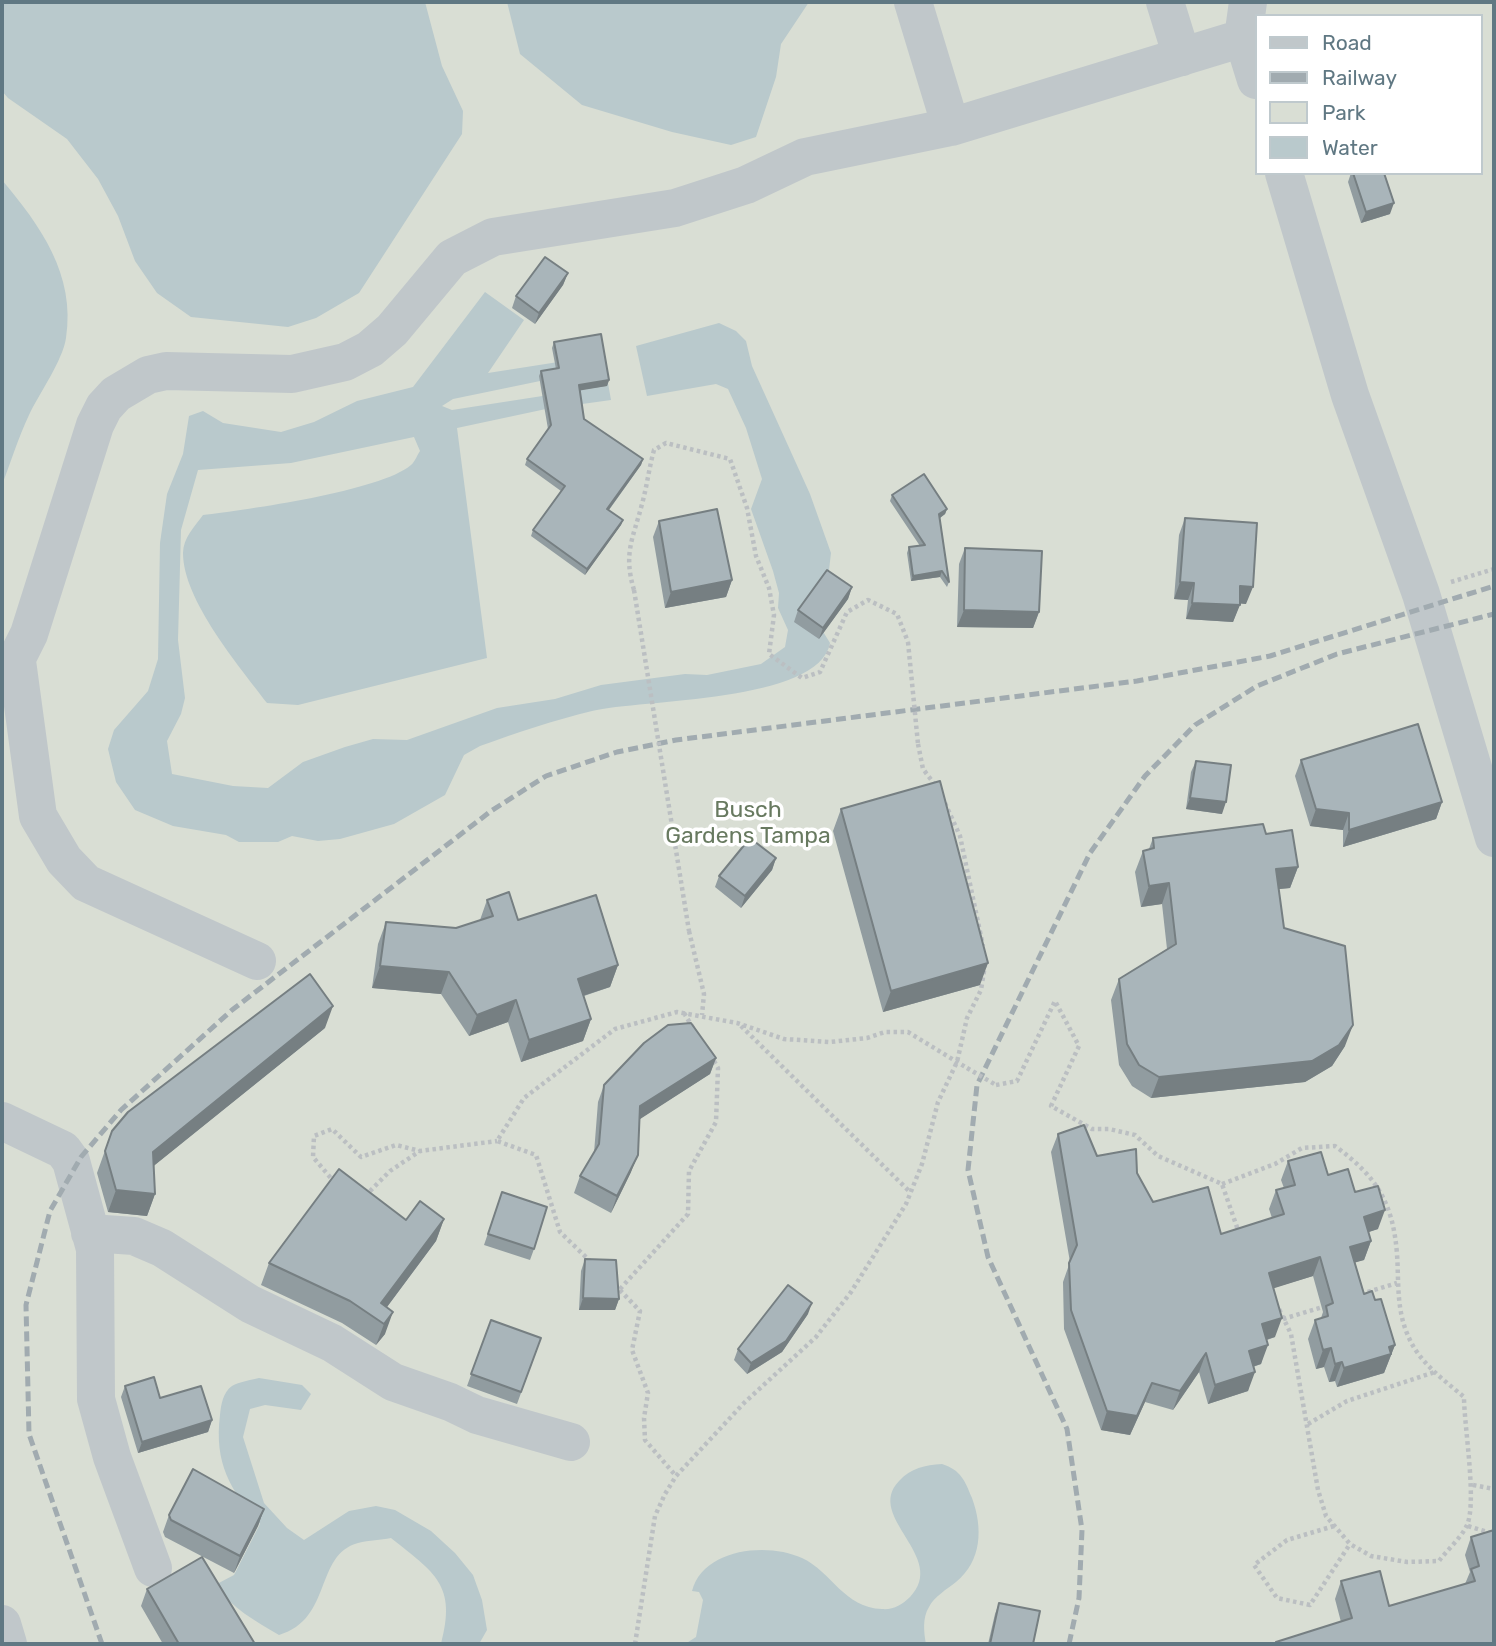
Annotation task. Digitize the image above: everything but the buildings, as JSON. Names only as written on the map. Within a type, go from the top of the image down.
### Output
[{"type":"lane","points":[[913,2],[951,127]]},
{"type":"lane","points":[[1164,2],[1182,57]]},
{"type":"lane","points":[[257,961],[86,883],[64,860],[47,836],[35,803],[9,674],[29,634],[95,425],[104,407],[130,384],[166,371],[292,374],[345,362],[370,349],[392,330],[452,258],[493,237],[675,208],[746,185],[805,157],[951,127],[1182,57],[1245,20],[1254,69]]},
{"type":"lane","points":[[1285,175],[1350,395],[1421,594],[1494,838]]},
{"type":"lane","points":[[2,1121],[63,1150],[71,1161],[95,1262],[96,1399],[112,1457],[153,1568]]},
{"type":"lane","points":[[90,1233],[134,1236],[162,1248],[250,1304],[332,1343],[393,1382],[450,1402],[477,1415],[571,1442]]},
{"type":"lane","points":[[2,1624],[8,1644]]},
{"type":"path","points":[[702,1015],[704,994],[689,931],[634,590],[629,573],[628,544],[638,518],[654,450],[666,443],[730,459],[747,508],[756,556],[768,588],[774,615],[769,654],[802,678],[820,672],[847,612],[869,600],[897,614],[908,642],[923,769],[937,787]]},
{"type":"path","points":[[1421,594],[1494,569]]},
{"type":"path","points":[[635,1644],[655,1516],[676,1476],[744,1403],[816,1337],[851,1292],[910,1192],[938,1102],[957,1062],[967,1018],[985,977],[983,947],[960,836],[943,799]]},
{"type":"path","points":[[497,1141],[524,1098],[615,1029],[684,1013],[737,1023],[784,1039],[830,1042],[867,1038],[885,1031],[908,1032],[996,1084],[1017,1081],[1055,1001],[1079,1046],[1051,1107],[1092,1129],[1109,1129],[1135,1135],[1158,1156],[1222,1184],[1275,1164],[1302,1148],[1335,1146],[1377,1183],[1391,1215],[1397,1298],[1409,1339],[1435,1373],[1464,1397],[1467,1465],[1474,1485],[1468,1526],[1439,1562],[1407,1562],[1371,1556],[1350,1545],[1326,1516],[1318,1490],[1291,1334],[1276,1304]]},
{"type":"path","points":[[684,1013],[698,1035]]},
{"type":"path","points":[[737,1023],[910,1192]]},
{"type":"path","points":[[620,1289],[688,1214],[689,1171],[716,1122],[718,1068],[712,1057]]},
{"type":"path","points":[[340,1189],[313,1157],[314,1136],[332,1129],[361,1157],[396,1145],[419,1151],[497,1141],[536,1155],[560,1233],[593,1264]]},
{"type":"path","points":[[358,1203],[390,1171],[419,1151]]},
{"type":"path","points":[[1222,1184],[1240,1236]]},
{"type":"path","points":[[611,1281],[640,1311],[632,1350],[648,1393],[643,1418],[645,1440],[676,1476]]},
{"type":"path","points":[[1359,1295],[1397,1283]]},
{"type":"path","points":[[1283,1319],[1334,1303]]},
{"type":"path","points":[[1308,1424],[1347,1402],[1435,1373]]},
{"type":"path","points":[[1474,1485],[1494,1489]]},
{"type":"path","points":[[1334,1526],[1287,1540],[1254,1565],[1277,1598],[1310,1605],[1350,1545]]},
{"type":"path","points":[[1468,1526],[1494,1535]]},
{"type":"green space","name":"Busch Gardens Tampa","points":[[2,2],[1494,2],[1494,1644],[2,1644]]},
{"type":"water","points":[[2,2],[425,2],[442,66],[463,111],[462,134],[359,293],[316,318],[288,327],[191,317],[157,293],[135,261],[118,216],[98,179],[67,139],[2,91]]},
{"type":"water","points":[[507,2],[809,2],[781,44],[776,77],[756,137],[731,145],[672,132],[582,105],[520,54]]},
{"type":"water","points":[[2,180],[42,233],[52,252],[66,293],[68,315],[64,347],[25,424],[2,485]]},
{"type":"water","points":[[485,292],[524,320],[488,373],[603,355],[611,400],[546,409],[457,428],[487,658],[298,705],[267,703],[214,632],[192,591],[185,571],[183,553],[190,532],[203,515],[312,498],[372,483],[411,465],[420,451],[414,437],[291,463],[198,470],[181,530],[178,640],[185,698],[181,714],[167,741],[172,774],[233,786],[268,788],[303,762],[373,739],[407,740],[497,708],[555,699],[601,685],[685,674],[707,675],[761,664],[785,647],[788,630],[778,608],[779,593],[751,509],[762,479],[746,428],[728,389],[716,384],[647,396],[636,346],[719,323],[736,331],[746,341],[752,366],[810,494],[831,553],[822,630],[830,643],[819,663],[795,677],[763,688],[592,711],[480,746],[464,755],[445,795],[394,824],[340,839],[318,841],[292,836],[278,842],[239,842],[226,835],[173,826],[135,810],[116,782],[108,749],[114,730],[148,691],[158,659],[160,543],[167,494],[183,454],[189,416],[203,411],[223,423],[281,432],[314,422],[357,401],[413,387]],"holes":[[[574,374],[607,386],[452,410],[442,406],[453,399]]]},
{"type":"water","points":[[259,1378],[302,1385],[311,1394],[301,1410],[265,1405],[250,1409],[243,1437],[264,1503],[287,1528],[304,1540],[349,1511],[376,1506],[395,1510],[431,1531],[455,1553],[473,1575],[482,1600],[487,1630],[479,1644],[441,1644],[445,1624],[444,1594],[430,1571],[391,1538],[358,1543],[344,1550],[335,1560],[308,1616],[296,1627],[279,1635],[244,1613],[215,1585],[234,1575],[260,1524],[240,1499],[226,1475],[219,1448],[221,1407],[225,1395],[232,1386]]},
{"type":"water","points":[[942,1464],[958,1473],[967,1486],[976,1509],[979,1532],[975,1554],[965,1574],[937,1597],[927,1611],[924,1626],[926,1644],[685,1644],[696,1637],[703,1600],[699,1592],[692,1591],[698,1577],[709,1565],[738,1552],[772,1550],[802,1558],[848,1596],[869,1607],[890,1609],[904,1602],[919,1582],[920,1567],[891,1509],[891,1495],[899,1481],[908,1473],[924,1466]]},
{"type":"railway","points":[[102,1644],[29,1434],[26,1305],[50,1211],[81,1157],[121,1110],[232,1010],[491,811],[546,776],[617,752],[676,740],[1137,681],[1270,656],[1494,586]]},
{"type":"railway","points":[[1069,1644],[1079,1598],[1082,1530],[1067,1429],[988,1257],[968,1170],[977,1085],[1090,853],[1145,776],[1195,725],[1257,686],[1337,654],[1494,614]]}]
